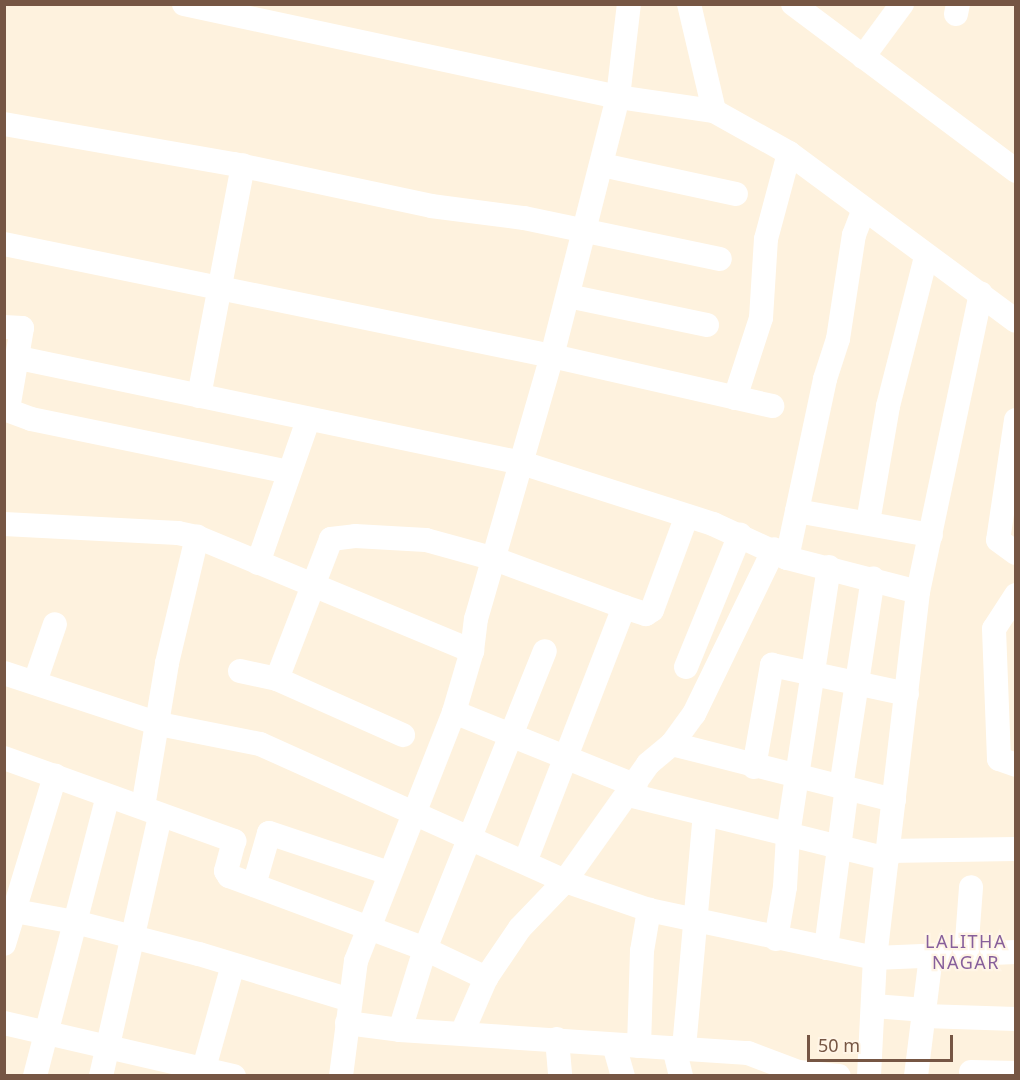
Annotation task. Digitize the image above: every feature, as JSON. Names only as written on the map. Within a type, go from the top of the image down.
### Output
[{"type":"street","points":[[184,4],[618,97],[714,111],[789,153],[926,257],[1016,321]]},
{"type":"street","points":[[341,1076],[356,961],[454,712],[472,651],[476,619],[495,559],[586,231],[618,97],[628,4]]},
{"type":"street","points":[[689,4],[714,111]]},
{"type":"street","points":[[792,4],[1016,171]]},
{"type":"street","points":[[863,57],[902,4]]},
{"type":"street","points":[[4,124],[243,165],[431,206],[524,218],[720,258]]},
{"type":"street","points":[[735,398],[760,318],[766,239],[789,153]]},
{"type":"street","points":[[199,396],[222,287],[243,165]]},
{"type":"street","points":[[602,165],[736,194]]},
{"type":"street","points":[[462,1033],[486,978],[520,928],[565,881],[597,832],[633,791],[648,764],[672,744],[698,705],[781,553],[797,511],[825,379],[838,339],[854,236],[864,209]]},
{"type":"street","points":[[4,244],[552,356],[772,406]]},
{"type":"street","points":[[868,522],[888,406],[926,257]]},
{"type":"street","points":[[868,1076],[874,1006],[875,958],[908,694],[918,592],[981,294]]},
{"type":"street","points":[[568,296],[707,325]]},
{"type":"street","points":[[4,327],[22,328],[19,358],[6,409],[31,418],[289,472]]},
{"type":"street","points":[[19,358],[522,463],[740,535],[781,553],[918,592]]},
{"type":"street","points":[[258,563],[308,420]]},
{"type":"street","points":[[1016,420],[998,540],[1016,553]]},
{"type":"street","points":[[797,511],[931,535]]},
{"type":"street","points":[[277,680],[315,587],[331,539],[355,536],[426,540],[495,559],[646,614],[652,610],[686,518]]},
{"type":"street","points":[[4,524],[178,532],[197,537],[472,651]]},
{"type":"street","points":[[686,667],[740,535]]},
{"type":"street","points":[[101,1076],[130,936],[151,812],[167,663],[197,537]]},
{"type":"street","points":[[776,939],[785,887],[788,835],[829,567]]},
{"type":"street","points":[[826,948],[846,793],[841,787],[873,578]]},
{"type":"street","points":[[1015,596],[994,629],[999,759],[1016,765]]},
{"type":"street","points":[[526,860],[624,607]]},
{"type":"street","points":[[35,682],[55,624]]},
{"type":"street","points":[[400,1030],[425,949],[473,838],[510,734],[545,651]]},
{"type":"street","points":[[754,767],[772,665],[908,694]]},
{"type":"street","points":[[240,672],[277,680],[404,735]]},
{"type":"street","points":[[4,673],[159,724],[260,744],[526,860],[565,881],[649,910],[693,922],[875,958],[1016,952]]},
{"type":"street","points":[[454,712],[565,755],[633,791],[705,814],[837,849],[887,855],[1016,849]]},
{"type":"street","points":[[672,744],[754,767],[797,775],[894,800]]},
{"type":"street","points":[[4,758],[234,841],[226,873],[367,930],[425,949],[486,978]]},
{"type":"street","points":[[4,944],[9,910],[55,776]]},
{"type":"street","points":[[35,1076],[108,796]]},
{"type":"street","points":[[681,1076],[679,1048],[705,814]]},
{"type":"street","points":[[254,885],[269,833],[389,873]]},
{"type":"street","points":[[966,954],[970,887]]},
{"type":"street","points":[[9,910],[75,922],[233,965],[348,1012],[400,1030],[679,1048],[750,1064],[839,1076]]},
{"type":"street","points":[[639,1046],[642,951],[649,910]]},
{"type":"street","points":[[916,1076],[931,956]]},
{"type":"street","points":[[204,1068],[233,965]]},
{"type":"street","points":[[874,1006],[924,1013],[1016,1018]]},
{"type":"street","points":[[4,1023],[106,1044],[234,1076]]},
{"type":"street","points":[[557,1039],[560,1076]]},
{"type":"street","points":[[614,1045],[623,1076]]},
{"type":"street","points":[[971,1072],[1016,1073]]},
{"type":"district","name":"LALITHA NAGAR","points":[[966,952]]}]
